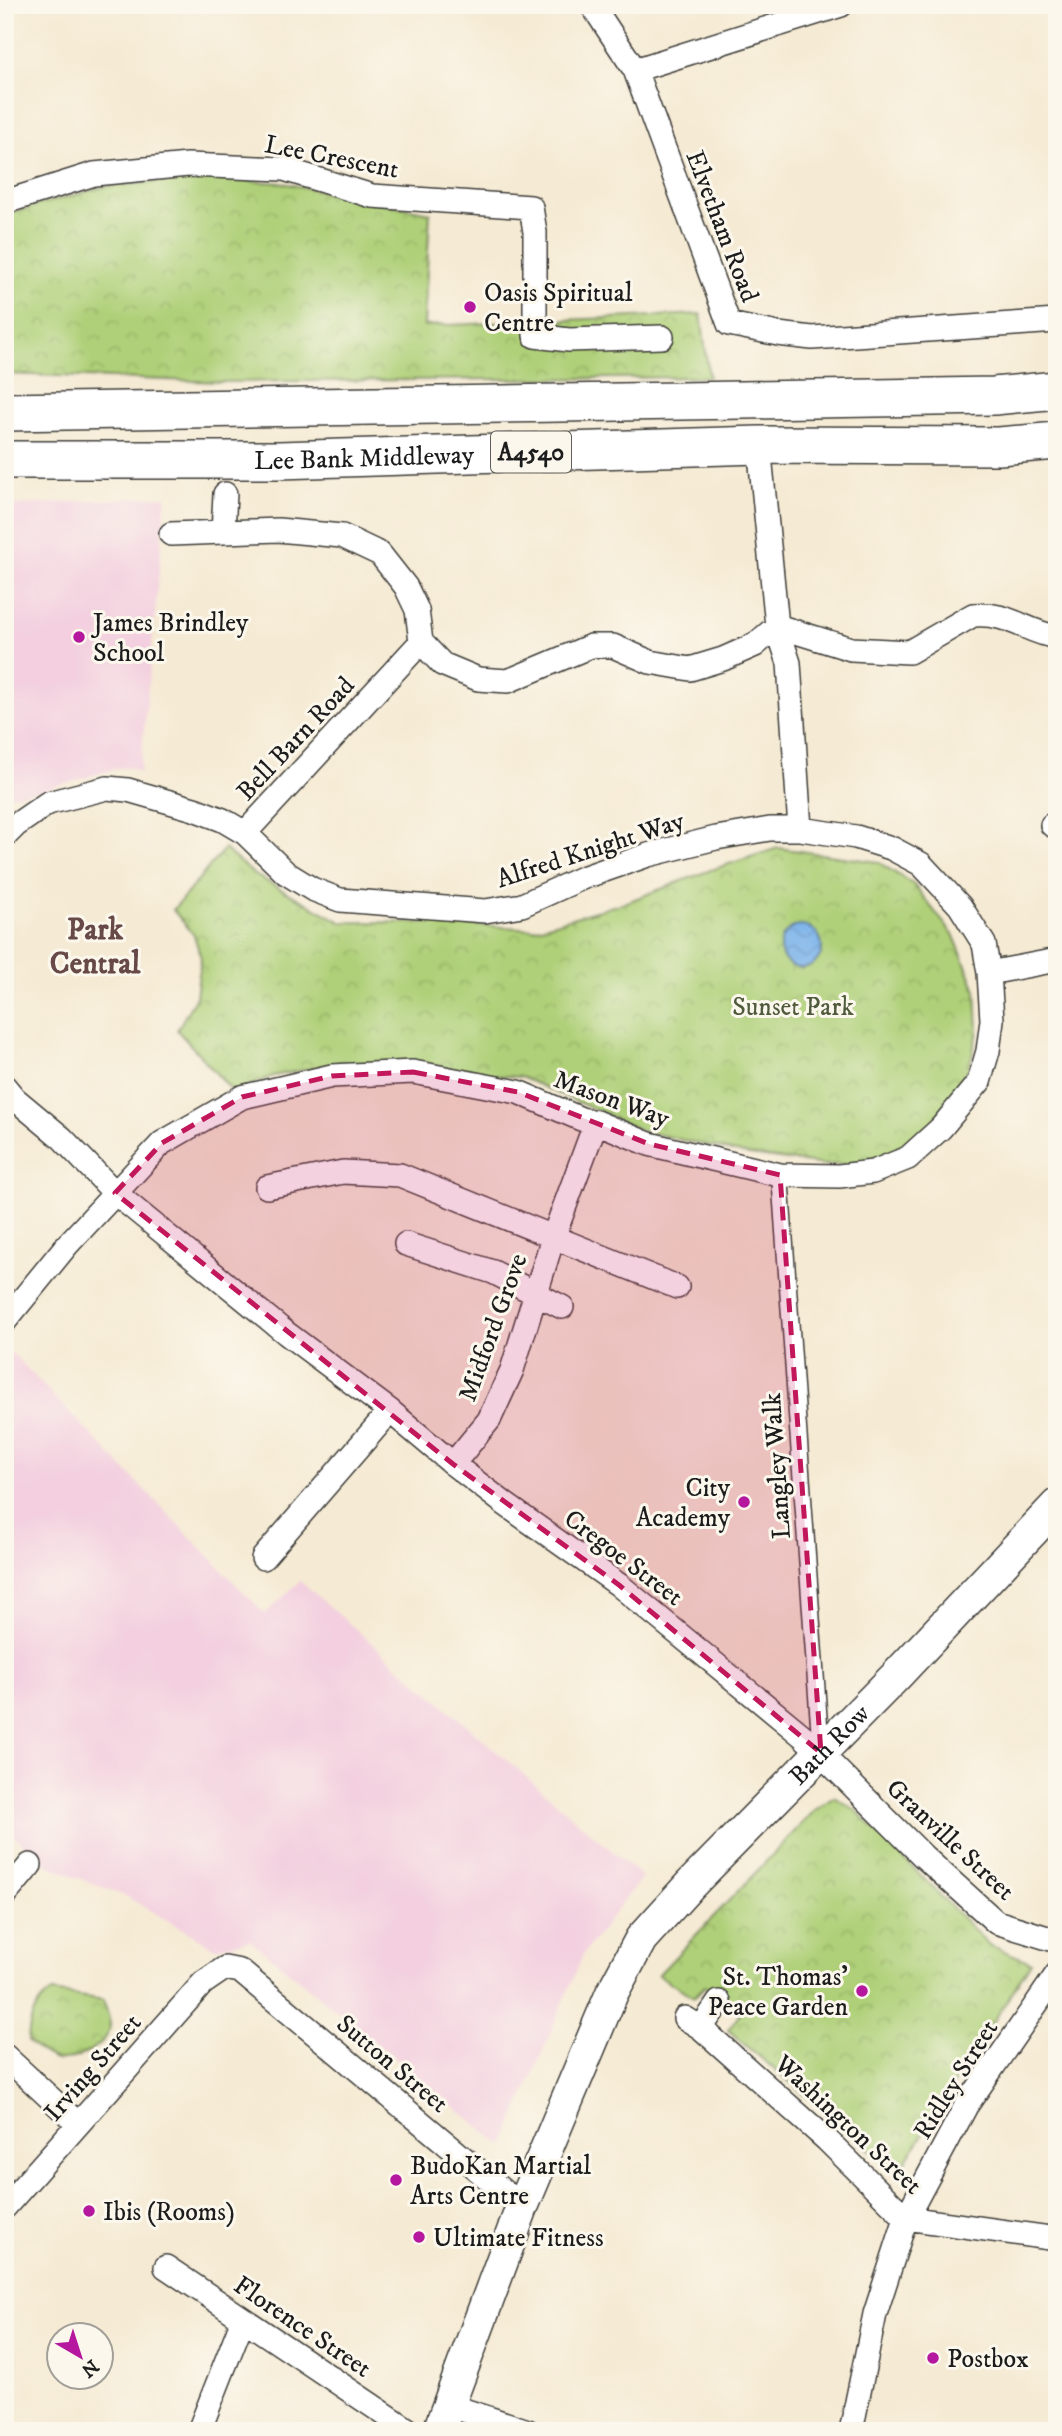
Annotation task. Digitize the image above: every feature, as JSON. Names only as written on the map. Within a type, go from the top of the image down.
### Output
[{"type":"highway","name":"Lee Bank Middleway","points":[[5,412],[980,396],[1057,390]]},
{"type":"highway","name":"Lee Bank Middleway","points":[[5,460],[279,460],[759,444],[999,446],[1057,441]]},
{"type":"main road","name":"Bath Row","points":[[443,2418],[522,2207],[612,1993],[641,1939],[1057,1505]]},
{"type":"street","name":"Elvetham Road","points":[[592,5],[635,70],[729,324],[812,338],[1057,321]]},
{"type":"street","points":[[635,70],[841,5]]},
{"type":"street","name":"Lee Crescent","points":[[5,202],[93,174],[188,166],[284,169],[372,196],[531,207],[535,232],[535,336],[569,340],[662,337]]},
{"type":"street","points":[[759,444],[777,626],[789,663],[800,830]]},
{"type":"street","points":[[223,532],[225,494]]},
{"type":"street","points":[[171,534],[278,530],[342,536],[380,554],[406,587],[417,610],[421,642],[442,664],[478,680],[508,681],[591,646],[613,646],[650,662],[690,669],[755,645],[777,626]]},
{"type":"street","points":[[777,626],[851,649],[909,652],[974,615],[981,614],[995,614],[1057,637]]},
{"type":"street","name":"Bell Barn Road","points":[[5,836],[48,803],[107,788],[128,790],[194,809],[223,820],[245,833],[421,642]]},
{"type":"street","name":"Alfred Knight Way","points":[[245,833],[286,873],[312,889],[340,900],[485,911],[522,905],[582,878],[662,851],[716,838],[770,829],[856,837],[891,848],[921,864],[960,906],[984,944],[989,973]]},
{"type":"street","points":[[989,973],[1057,960]]},
{"type":"street","name":"Mason Way","points":[[9,1308],[162,1143],[242,1097],[332,1076],[414,1072],[518,1092],[649,1144],[780,1175],[839,1176],[873,1172],[908,1158],[941,1128],[979,1082],[988,1051],[992,1020],[989,973]]},
{"type":"street","name":"Cregoe Street","points":[[5,1087],[14,1098],[62,1138],[115,1193],[286,1333],[390,1411],[453,1464],[620,1586],[821,1753]]},
{"type":"street","name":"Midford Grove","points":[[453,1464],[489,1420],[512,1370],[553,1238],[596,1122]]},
{"type":"street","name":"Midford Grove","points":[[267,1187],[343,1172],[400,1175],[677,1287]]},
{"type":"street","name":"Langley Walk","points":[[780,1175],[821,1753]]},
{"type":"street","points":[[406,1244],[492,1272],[562,1307]]},
{"type":"street","points":[[263,1558],[390,1411]]},
{"type":"street","name":"Granville Street","points":[[821,1753],[923,1856],[996,1922],[1057,1941]]},
{"type":"street","points":[[5,1895],[30,1865]]},
{"type":"street","name":"Irving Street","points":[[5,2207],[203,1983],[225,1968]]},
{"type":"street","name":"Sutton Street","points":[[225,1968],[240,1970],[522,2207]]},
{"type":"street","name":"Ridley Street","points":[[851,2431],[875,2314],[906,2218],[966,2106],[1057,1974]]},
{"type":"street","name":"Washington Street","points":[[719,2002],[693,2023],[827,2140],[906,2218],[1057,2239]]},
{"type":"street","points":[[5,2056],[78,2124]]},
{"type":"street","name":"Florence Street","points":[[166,2267],[410,2431]]},
{"type":"street","points":[[199,2431],[243,2319]]},
{"type":"street","points":[[443,2418],[528,2431]]},
{"type":"highlighted area","points":[[413,1072],[518,1092],[649,1144],[780,1175],[821,1753],[619,1585],[453,1464],[115,1193],[162,1143],[242,1097],[332,1076]]},
{"type":"shaded area","name":"James Brindley School","points":[[166,496],[140,773],[131,768],[119,768],[41,790],[5,796],[5,506]]},
{"type":"shaded area","points":[[11,1352],[265,1614],[300,1581],[642,1877],[584,1953],[503,2146],[250,1940],[215,1948],[127,1897],[49,1866],[5,1829],[5,1361]]},
{"type":"green space","points":[[195,178],[283,183],[430,213],[424,326],[701,314],[709,377],[221,382],[5,374],[5,214],[103,187]]},
{"type":"green space","name":"Sunset Park","points":[[778,848],[878,862],[914,885],[954,936],[976,990],[978,1032],[969,1068],[933,1122],[903,1147],[865,1163],[825,1165],[749,1155],[643,1131],[521,1077],[485,1075],[411,1061],[329,1065],[273,1076],[233,1092],[177,1030],[196,997],[201,958],[194,935],[173,910],[224,849],[255,875],[341,922],[444,923],[534,929],[627,902]]},
{"type":"green space","name":"St. Thomas' Peace Garden","points":[[834,1797],[856,1810],[989,1945],[1031,1962],[898,2174],[728,2030],[740,2014],[705,1986],[694,1997],[658,1975],[814,1811]]},
{"type":"green space","points":[[52,1992],[103,2000],[110,2027],[108,2034],[97,2046],[80,2056],[56,2060],[28,2042],[34,2013]]},
{"type":"water","points":[[801,926],[816,932],[822,947],[816,962],[801,968],[786,962],[780,947],[786,932]]},
{"type":"place","name":"Oasis Spiritual Centre","points":[[470,307]]},
{"type":"place","name":"James Brindley School","points":[[79,637]]},
{"type":"place","name":"City Academy","points":[[744,1502]]},
{"type":"place","name":"St. Thomas' Peace Garden","points":[[862,1991]]},
{"type":"place","name":"BudoKan Martial Arts Centre","points":[[396,2180]]},
{"type":"place","name":"Ibis (Rooms)","points":[[89,2211]]},
{"type":"place","name":"Ultimate Fitness","points":[[419,2237]]},
{"type":"place","name":"Postbox","points":[[933,2358]]},
{"type":"district","name":"Park Central","points":[[95,946]]}]
